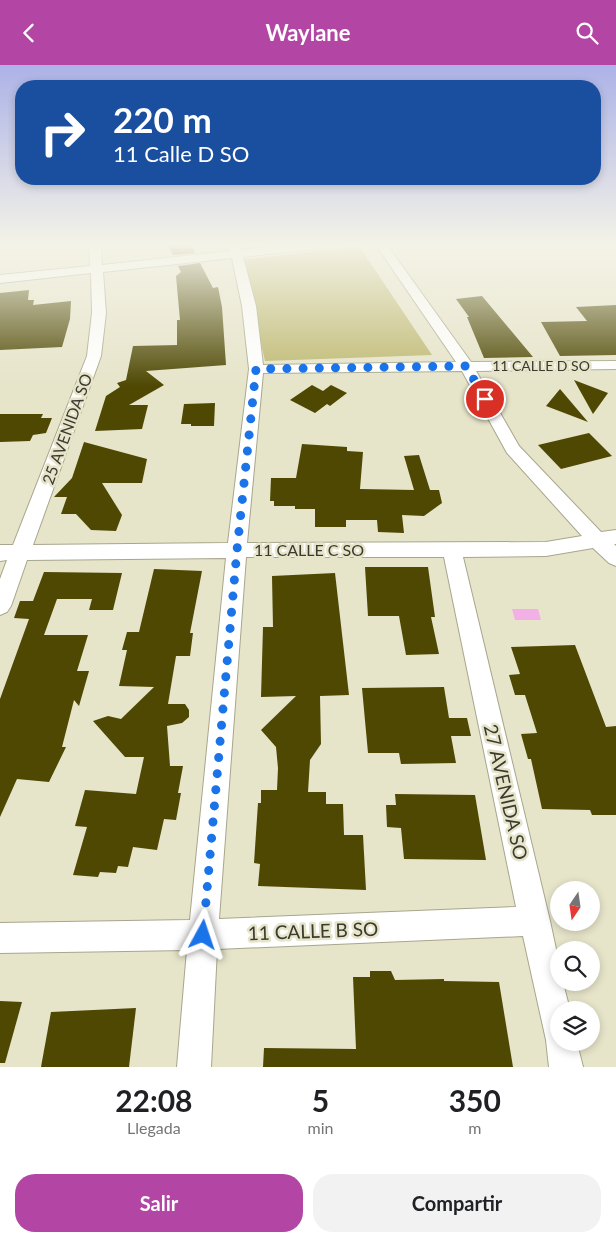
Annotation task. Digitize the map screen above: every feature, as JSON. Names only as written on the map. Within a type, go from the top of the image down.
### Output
[{"type":"street","name":"25 AVENIDA SO","points":[[0,607],[94,356],[99,313],[98,292]]},
{"type":"street","points":[[194,1067],[203,935],[237,550],[256,369],[249,306],[245,292]]},
{"type":"street","points":[[414,292],[466,366],[513,449],[607,539],[616,558]]},
{"type":"street","name":"11 CALLE D SO","points":[[256,369],[616,365]]},
{"type":"street","name":"11 CALLE C SO","points":[[0,553],[546,549],[607,539]]},
{"type":"street","name":"27 AVENIDA SO","points":[[452,550],[552,1001]]},
{"type":"street","name":"11 CALLE B SO","points":[[0,938],[203,935],[535,921]]},
{"type":"street","points":[[563,1051],[566,1067]]},
{"type":"shaded area","points":[[249,292],[390,292],[432,355],[265,361]]},
{"type":"shaded area","points":[[512,609],[538,609],[541,620],[515,620]]},
{"type":"building","points":[[29,292],[28,300],[34,300],[33,305],[71,301],[70,319],[62,347],[0,350],[0,293]]},
{"type":"building","points":[[177,292],[219,292],[222,307],[226,365],[146,371],[164,385],[129,405],[148,405],[142,429],[95,431],[106,396],[120,387],[117,383],[126,380],[133,346],[177,345],[177,320],[180,320]]},
{"type":"building","points":[[482,296],[533,357],[484,358],[467,317],[469,317],[456,299]]},
{"type":"building","points":[[616,305],[616,355],[560,356],[541,322],[587,321],[576,307]]},
{"type":"building","points":[[574,380],[608,393],[593,414]]},
{"type":"building","points":[[312,385],[323,391],[331,385],[347,393],[330,406],[327,404],[315,413],[290,400]]},
{"type":"building","points":[[560,389],[588,422],[546,406]]},
{"type":"building","points":[[215,403],[214,426],[181,424],[184,404]]},
{"type":"building","points":[[0,414],[43,414],[41,418],[52,418],[46,433],[33,435],[30,441],[0,442]]},
{"type":"building","points":[[589,433],[612,456],[561,469],[538,445]]},
{"type":"building","points":[[84,442],[147,459],[142,483],[102,483],[122,515],[116,531],[91,530],[76,514],[61,514],[67,497],[54,497],[72,478]]},
{"type":"building","points":[[302,444],[347,447],[347,451],[363,452],[360,489],[414,490],[404,456],[419,455],[430,490],[439,490],[442,503],[424,516],[402,515],[404,533],[378,532],[377,520],[346,520],[346,527],[315,527],[315,509],[295,509],[295,506],[274,506],[274,501],[270,501],[271,478],[296,478]]},
{"type":"building","points":[[365,567],[428,567],[435,617],[431,617],[439,654],[406,655],[399,616],[368,616]]},
{"type":"building","points":[[154,569],[202,571],[190,633],[193,633],[190,656],[176,656],[168,704],[185,704],[189,710],[189,717],[182,723],[167,726],[170,766],[183,766],[176,820],[164,819],[157,850],[133,847],[128,867],[118,866],[116,873],[100,872],[98,877],[73,875],[87,827],[75,826],[85,790],[136,794],[144,757],[125,757],[93,721],[108,716],[121,719],[154,687],[119,686],[127,650],[122,650],[127,632],[139,632]]},
{"type":"building","points":[[44,572],[122,573],[113,610],[89,610],[92,599],[57,599],[44,635],[88,635],[77,671],[89,671],[79,706],[74,700],[62,747],[66,747],[49,782],[17,779],[0,817],[0,699],[29,619],[14,618],[20,601],[33,601]]},
{"type":"building","points":[[335,573],[349,695],[320,696],[321,744],[310,760],[308,792],[326,792],[326,804],[343,804],[344,835],[363,835],[366,890],[258,886],[260,864],[254,863],[258,803],[261,803],[261,790],[277,790],[278,768],[276,747],[261,730],[296,696],[261,697],[263,627],[273,627],[272,576]]},
{"type":"building","points":[[575,645],[606,727],[616,726],[616,815],[592,815],[590,810],[542,809],[531,759],[528,759],[521,734],[537,733],[525,695],[515,695],[509,675],[520,674],[511,647]]},
{"type":"building","points":[[444,687],[449,718],[467,718],[471,736],[451,736],[456,763],[401,764],[399,753],[368,753],[362,688]]},
{"type":"building","points":[[395,794],[475,795],[486,860],[404,859],[401,828],[387,827],[386,805],[396,805]]},
{"type":"building","points":[[370,971],[391,971],[395,980],[444,979],[444,981],[499,982],[513,1067],[263,1067],[264,1048],[356,1049],[353,977],[370,977]]},
{"type":"building","points":[[0,1001],[22,1002],[5,1063],[0,1063]]},
{"type":"building","points":[[136,1008],[129,1067],[41,1067],[51,1012]]},
{"type":"route","points":[[203,935],[237,550],[256,369],[466,366],[485,399]]}]
